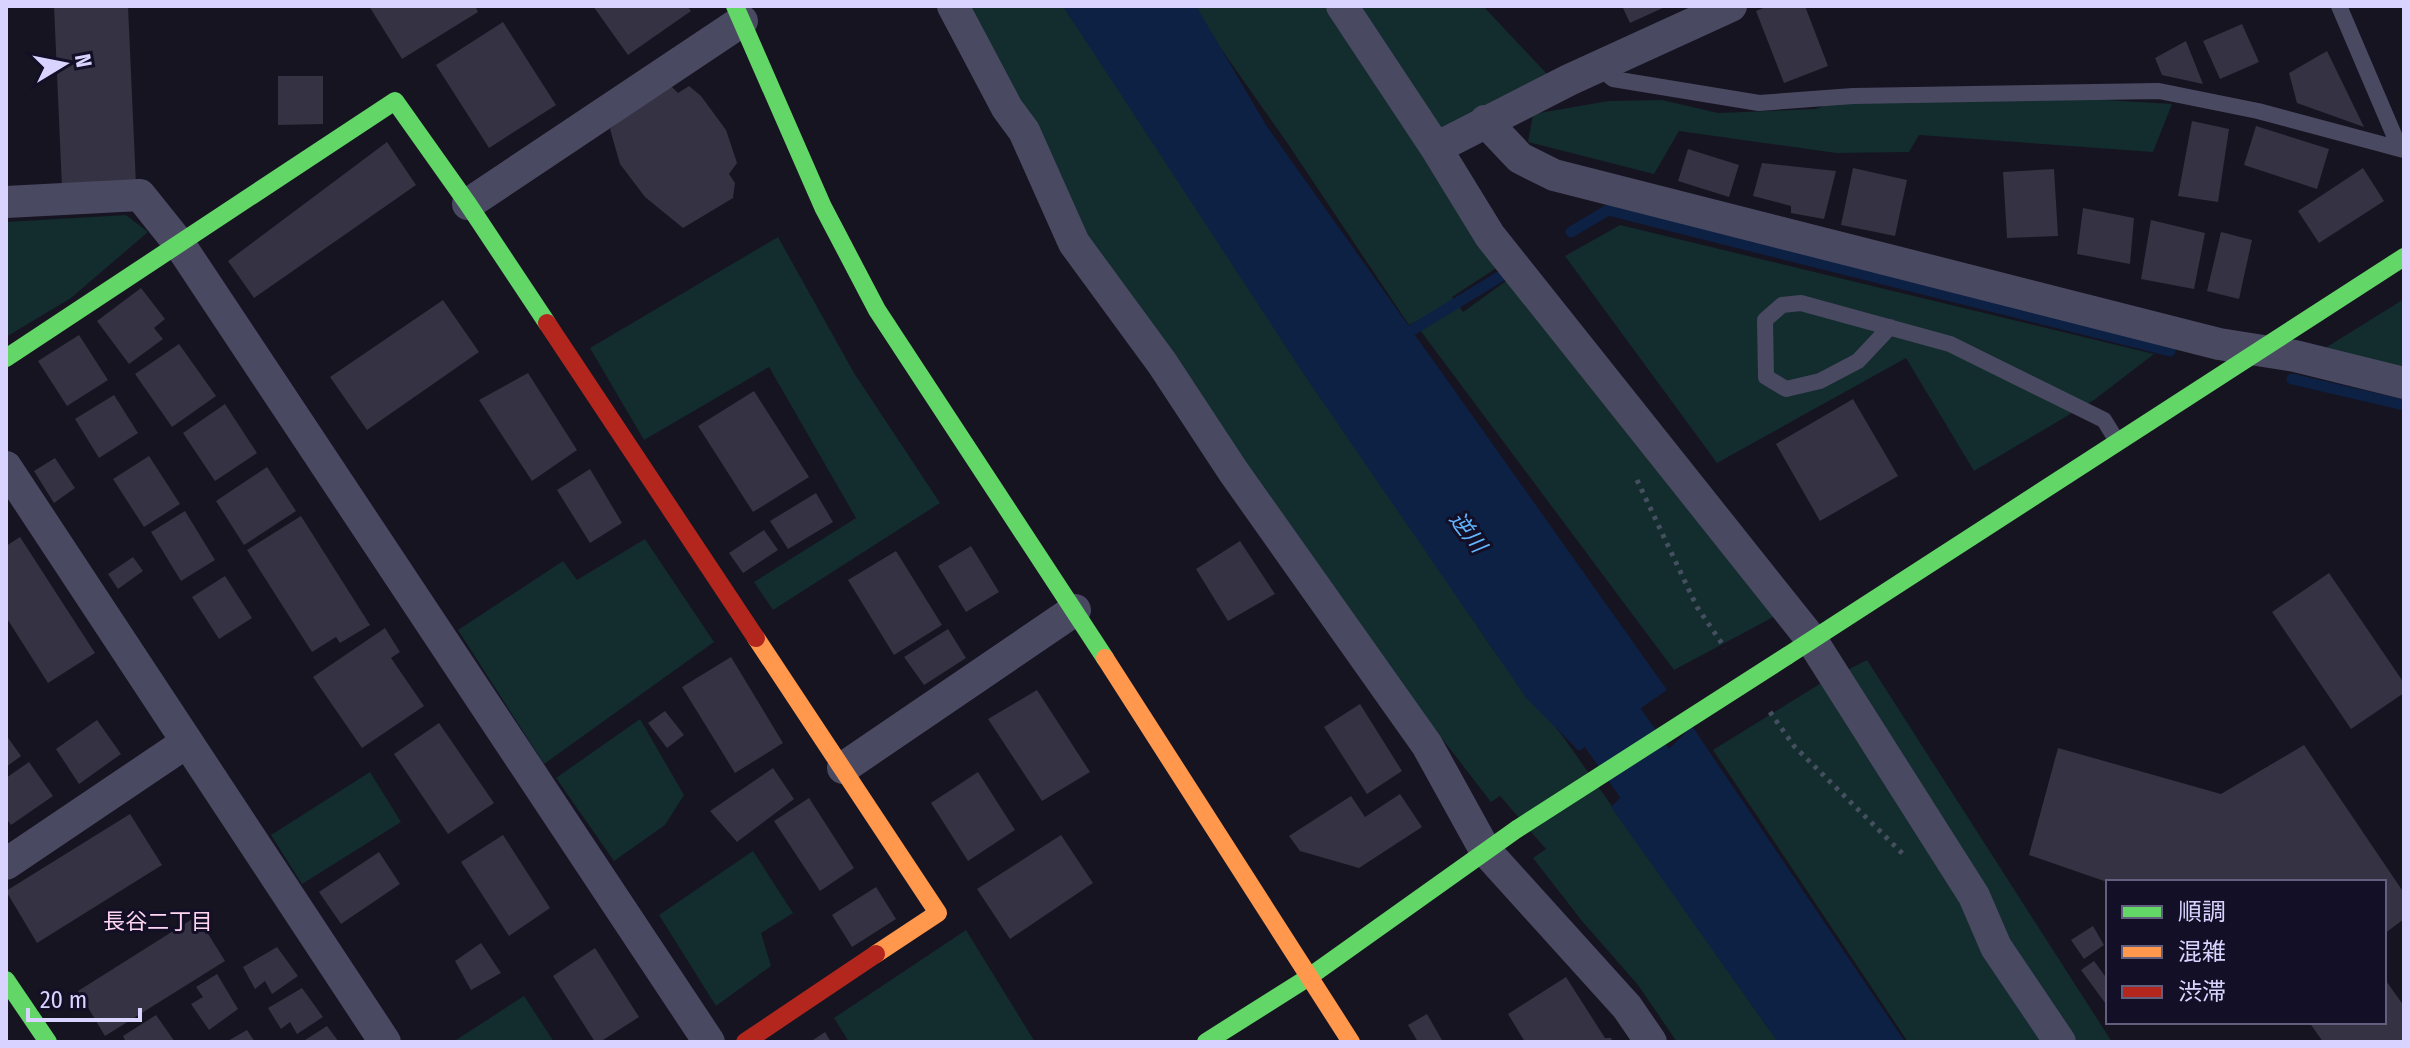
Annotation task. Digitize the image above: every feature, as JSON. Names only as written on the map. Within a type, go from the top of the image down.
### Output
[{"type":"street","points":[[953,6],[1007,108],[1024,131],[1074,243],[1162,363],[1218,449],[1427,745],[1485,850],[1627,1007],[1651,1042]]},
{"type":"street","points":[[1342,6],[1490,236],[1799,647],[1974,896],[1996,947],[2060,1042]]},
{"type":"street","points":[[1436,148],[1485,121],[1731,6]]},
{"type":"street","points":[[468,204],[738,13],[823,207],[877,310],[1075,610],[1351,1042]]},
{"type":"street","points":[[6,358],[395,101],[468,204],[938,913],[745,1042]]},
{"type":"street","points":[[1485,121],[1520,158],[1554,175],[2219,344],[2295,356],[2404,383]]},
{"type":"street","points":[[6,202],[140,195],[180,245],[709,1042]]},
{"type":"street","points":[[1206,1042],[1309,977],[1517,829],[2404,257]]},
{"type":"street","points":[[6,467],[385,1042]]},
{"type":"street","points":[[843,768],[1075,610]]},
{"type":"street","points":[[6,864],[187,742]]},
{"type":"street","points":[[6,980],[48,1042]]},
{"type":"lane","points":[[2339,6],[2402,149]]},
{"type":"lane","points":[[1598,67],[1613,79],[1759,103],[1853,96],[2159,91],[2258,111],[2402,149]]},
{"type":"lane","points":[[1890,327],[1858,361],[1820,381],[1786,389],[1766,377],[1765,320],[1782,305],[1801,303],[1890,327],[1950,344],[2104,420],[2118,442]]},
{"type":"green space","points":[[960,6],[1063,6],[1492,648],[1564,738],[1778,1042],[1677,1042],[1638,985],[1533,858],[1546,849],[1500,796],[1491,802],[1210,438],[1074,244]]},
{"type":"green space","points":[[1191,6],[1331,6],[1498,267],[1452,297],[1463,312],[1506,281],[1792,607],[1674,670],[1414,322],[1409,325]]},
{"type":"green space","points":[[1354,6],[1483,6],[1548,75],[1436,137]]},
{"type":"green space","points":[[1853,96],[2072,98],[2172,104],[2153,152],[1919,135],[1909,152],[1836,153],[1679,131],[1654,174],[1528,142],[1533,114],[1609,101],[1662,100],[1718,113],[1815,109]]},
{"type":"green space","points":[[126,215],[148,232],[71,298],[6,337],[6,222]]},
{"type":"green space","points":[[1620,225],[2154,354],[2094,400],[1974,471],[1906,358],[1717,463],[1565,256]]},
{"type":"green space","points":[[778,237],[854,373],[940,503],[773,610],[754,582],[856,518],[769,367],[644,440],[590,348]]},
{"type":"green space","points":[[2404,299],[2404,371],[2322,350]]},
{"type":"green space","points":[[645,539],[714,642],[544,764],[458,630],[563,561],[577,580]]},
{"type":"green space","points":[[1867,660],[2112,1042],[1908,1042],[1713,750],[1818,685]]},
{"type":"green space","points":[[640,719],[684,795],[665,825],[614,861],[556,778]]},
{"type":"green space","points":[[370,772],[401,822],[302,884],[271,835]]},
{"type":"green space","points":[[753,851],[793,913],[761,933],[771,966],[716,1006],[659,915]]},
{"type":"green space","points":[[966,930],[1035,1042],[849,1042],[834,1018]]},
{"type":"green space","points":[[524,996],[554,1042],[453,1042]]},
{"type":"water","points":[[1063,6],[1196,6],[1266,125],[1667,690],[1579,751],[1527,699],[1307,379]]},
{"type":"water","points":[[1692,726],[1905,1042],[1778,1042],[1611,807]]},
{"type":"building","points":[[54,6],[128,6],[136,185],[62,188]]},
{"type":"building","points":[[369,6],[475,6],[478,12],[402,59]]},
{"type":"building","points":[[593,6],[687,6],[691,11],[628,55]]},
{"type":"building","points":[[1622,6],[1667,6],[1630,23]]},
{"type":"building","points":[[1768,6],[1805,6],[1828,66],[1784,83],[1756,11]]},
{"type":"building","points":[[503,22],[556,105],[489,148],[436,65]]},
{"type":"building","points":[[2242,24],[2259,62],[2220,79],[2203,41]]},
{"type":"building","points":[[2186,41],[2203,84],[2162,75],[2155,58]]},
{"type":"building","points":[[2327,51],[2364,127],[2297,103],[2289,73]]},
{"type":"building","points":[[278,76],[323,76],[323,124],[278,125]]},
{"type":"building","points":[[663,78],[678,93],[689,86],[701,96],[726,130],[737,163],[729,174],[735,183],[733,198],[683,228],[645,197],[620,164],[610,129]]},
{"type":"building","points":[[2192,121],[2229,129],[2218,202],[2178,196]]},
{"type":"building","points":[[2256,126],[2329,149],[2317,189],[2244,165]]},
{"type":"building","points":[[387,142],[416,185],[254,298],[228,261]]},
{"type":"building","points":[[1688,149],[1739,165],[1729,197],[1678,181]]},
{"type":"building","points":[[1762,163],[1836,171],[1824,219],[1791,213],[1791,206],[1753,196]]},
{"type":"building","points":[[1853,168],[1907,180],[1895,236],[1841,225]]},
{"type":"building","points":[[2363,168],[2384,201],[2319,243],[2298,211]]},
{"type":"building","points":[[2054,169],[2058,236],[2007,238],[2003,172]]},
{"type":"building","points":[[2083,208],[2134,218],[2130,264],[2077,254]]},
{"type":"building","points":[[2151,220],[2205,233],[2194,289],[2141,279]]},
{"type":"building","points":[[2221,232],[2252,240],[2239,299],[2207,291]]},
{"type":"building","points":[[141,288],[165,319],[154,328],[163,339],[129,364],[97,321]]},
{"type":"building","points":[[443,300],[479,352],[367,430],[330,377]]},
{"type":"building","points":[[79,335],[108,380],[67,406],[38,361]]},
{"type":"building","points":[[179,344],[216,396],[172,427],[135,374]]},
{"type":"building","points":[[528,373],[577,450],[532,481],[479,400]]},
{"type":"building","points":[[754,391],[809,477],[753,512],[698,426]]},
{"type":"building","points":[[114,395],[138,433],[99,458],[75,419]]},
{"type":"building","points":[[1853,399],[1898,476],[1820,521],[1776,444]]},
{"type":"building","points":[[225,404],[257,453],[215,481],[183,433]]},
{"type":"building","points":[[149,456],[180,504],[144,527],[113,479]]},
{"type":"building","points":[[55,458],[75,488],[54,503],[34,471]]},
{"type":"building","points":[[267,467],[296,511],[244,545],[216,501]]},
{"type":"building","points":[[590,469],[622,523],[590,543],[557,490]]},
{"type":"building","points":[[816,493],[833,522],[788,549],[770,521]]},
{"type":"building","points":[[185,511],[215,560],[181,581],[151,532]]},
{"type":"building","points":[[301,516],[370,625],[340,643],[336,637],[312,652],[247,550]]},
{"type":"building","points":[[764,530],[778,550],[743,573],[729,553]]},
{"type":"building","points":[[20,537],[95,653],[48,683],[6,617],[6,546]]},
{"type":"building","points":[[1240,541],[1275,594],[1228,621],[1196,569]]},
{"type":"building","points":[[971,546],[999,592],[966,612],[938,566]]},
{"type":"building","points":[[896,551],[942,625],[894,655],[848,580]]},
{"type":"building","points":[[133,557],[143,571],[118,589],[108,574]]},
{"type":"building","points":[[2329,573],[2404,683],[2404,693],[2351,729],[2272,612]]},
{"type":"building","points":[[225,576],[252,618],[219,639],[192,597]]},
{"type":"building","points":[[385,628],[400,652],[391,658],[424,706],[362,748],[313,677]]},
{"type":"building","points":[[948,629],[966,658],[924,685],[904,657]]},
{"type":"building","points":[[731,657],[783,743],[735,773],[682,687]]},
{"type":"building","points":[[1037,690],[1090,772],[1042,801],[988,719]]},
{"type":"building","points":[[1360,704],[1402,771],[1367,794],[1324,727]]},
{"type":"building","points":[[665,711],[684,735],[667,748],[648,723]]},
{"type":"building","points":[[97,720],[121,754],[79,784],[56,749]]},
{"type":"building","points":[[439,723],[494,803],[448,834],[394,754]]},
{"type":"building","points":[[6,735],[21,756],[6,767]]},
{"type":"building","points":[[2304,745],[2404,893],[2404,919],[2386,932],[2386,880],[2106,882],[2029,855],[2058,748],[2221,794]]},
{"type":"building","points":[[29,762],[53,796],[11,825],[6,818],[6,778]]},
{"type":"building","points":[[773,768],[794,799],[737,842],[710,811]]},
{"type":"building","points":[[978,772],[1015,830],[968,861],[931,803]]},
{"type":"building","points":[[1400,794],[1422,827],[1359,868],[1300,851],[1289,836],[1351,796],[1365,817]]},
{"type":"building","points":[[809,798],[854,868],[820,891],[774,821]]},
{"type":"building","points":[[130,814],[162,865],[37,943],[6,891]]},
{"type":"building","points":[[503,835],[550,908],[509,936],[461,862]]},
{"type":"building","points":[[1061,835],[1093,883],[1010,939],[977,889]]},
{"type":"building","points":[[379,852],[400,884],[341,924],[319,892]]},
{"type":"building","points":[[876,887],[896,919],[852,947],[832,915]]},
{"type":"building","points":[[197,916],[225,961],[105,1036],[78,991]]},
{"type":"building","points":[[2093,926],[2104,945],[2084,959],[2071,940]]},
{"type":"building","points":[[481,943],[501,973],[471,990],[455,961]]},
{"type":"building","points":[[277,947],[298,976],[272,994],[265,981],[255,989],[243,967]]},
{"type":"building","points":[[595,948],[639,1017],[600,1042],[595,1042],[553,976]]},
{"type":"building","points":[[2094,961],[2106,977],[2106,1004],[2081,970]]},
{"type":"building","points":[[217,974],[238,1009],[209,1030],[191,1004],[203,997],[196,987]]},
{"type":"building","points":[[1566,977],[1605,1038],[1611,1038],[1613,1042],[1525,1042],[1508,1014]]},
{"type":"building","points":[[2386,981],[2404,1006],[2404,1042],[2323,1042],[2310,1024],[2386,1024]]},
{"type":"building","points":[[302,988],[323,1017],[297,1034],[290,1022],[281,1029],[268,1008]]},
{"type":"building","points":[[1427,1014],[1443,1042],[1418,1042],[1408,1025]]},
{"type":"building","points":[[156,1015],[175,1042],[126,1042],[123,1036]]},
{"type":"building","points":[[327,1026],[339,1042],[302,1042]]},
{"type":"building","points":[[247,1030],[255,1042],[226,1042]]},
{"type":"building","points":[[825,1032],[831,1042],[810,1042]]},
{"type":"waterway","points":[[1571,232],[1608,210],[2170,351]]},
{"type":"waterway","points":[[1399,338],[1501,276]]},
{"type":"waterway","points":[[2292,379],[2404,405]]},
{"type":"waterway","name":"逆川","points":[[1558,650],[1672,812]]},
{"type":"traffic: fast","points":[[735,6],[823,207],[877,310],[1105,658]]},
{"type":"traffic: fast","points":[[6,358],[395,101],[547,323]]},
{"type":"traffic: fast","points":[[1787,656],[2404,257]]},
{"type":"traffic: fast","points":[[1517,829],[1787,656]]},
{"type":"traffic: fast","points":[[1206,1042],[1309,977],[1517,829]]},
{"type":"traffic: fast","points":[[6,980],[48,1042]]},
{"type":"traffic: slow","points":[[756,638],[938,913],[876,954]]},
{"type":"traffic: slow","points":[[1105,658],[1351,1042]]},
{"type":"traffic: jam","points":[[547,323],[756,638]]},
{"type":"traffic: jam","points":[[745,1042],[876,954]]},
{"type":"district","name":"長谷二丁目","points":[[158,921]]}]
